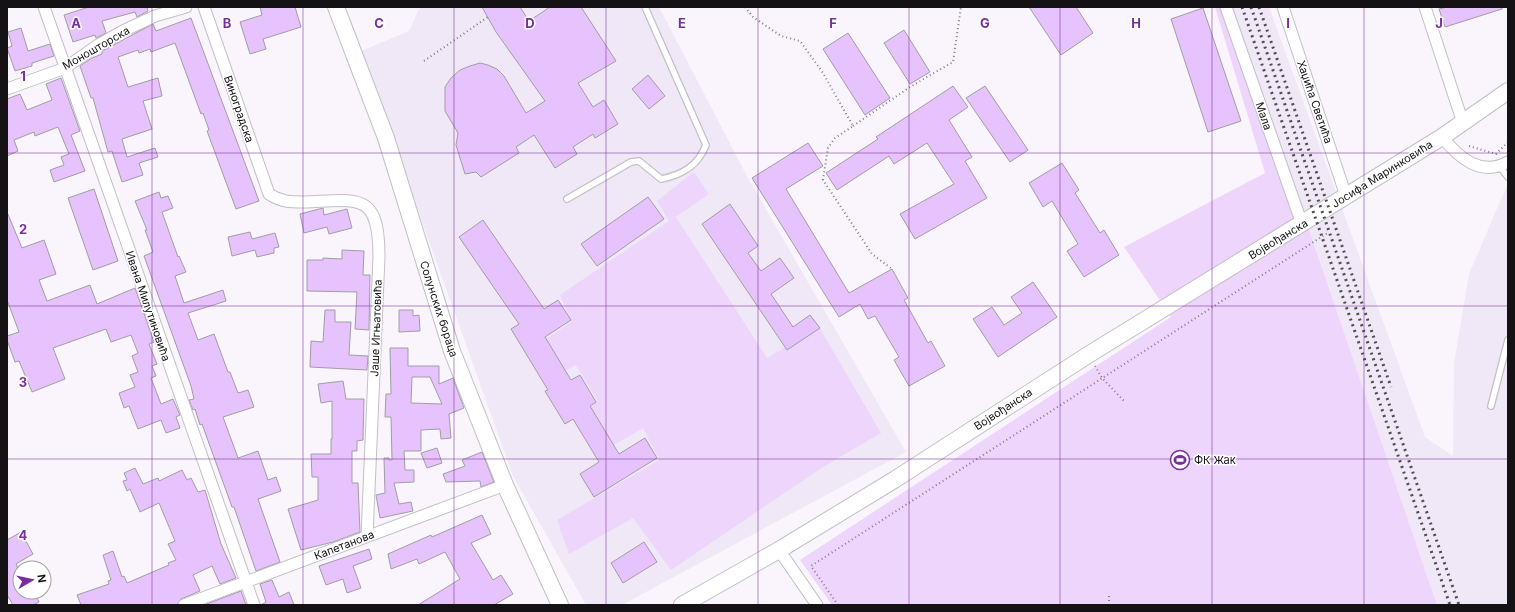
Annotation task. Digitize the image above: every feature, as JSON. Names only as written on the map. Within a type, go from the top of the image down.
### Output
[{"type":"street","name":"Ивана Милутиновића","points":[[44,7],[254,605]]},
{"type":"street","name":"Моношторска","points":[[7,89],[65,68],[98,45],[123,31],[155,16],[186,7]]},
{"type":"street","name":"Виноградска","points":[[204,7],[269,194],[284,202]]},
{"type":"street","name":"Солунских бораца","points":[[336,7],[386,138],[452,351],[505,485],[560,605]]},
{"type":"street","name":"Мала","points":[[1226,7],[1302,224]]},
{"type":"street","name":"Хаџића Светића","points":[[1283,7],[1346,196]]},
{"type":"street","points":[[1425,7],[1463,123]]},
{"type":"street","name":"Јосифа Маринковића","points":[[1322,212],[1346,196],[1447,142],[1463,123],[1508,90]]},
{"type":"street","name":"Јосифа Маринковића","points":[[1447,142],[1474,166],[1504,165]]},
{"type":"street","name":"Јаше Игњатовића","points":[[284,202],[351,200],[362,203],[372,212],[376,222],[379,257],[367,536]]},
{"type":"street","name":"Војвођанска","points":[[682,605],[779,550],[894,480],[1088,355],[1322,212]]},
{"type":"street","name":"Капетанова","points":[[184,605],[505,485]]},
{"type":"street","points":[[779,550],[817,605]]},
{"type":"lane","points":[[567,198],[631,162],[639,161],[661,179],[684,171],[694,165],[702,156],[706,145],[645,7]]},
{"type":"lane","points":[[1504,165],[1508,177]]},
{"type":"lane","points":[[1491,406],[1508,340]]},
{"type":"path","points":[[745,7],[753,17],[782,36],[800,41],[823,73],[853,126]]},
{"type":"path","points":[[892,269],[872,254],[823,180],[828,148],[835,138],[910,87],[952,62],[961,7]]},
{"type":"path","points":[[424,61],[488,17]]},
{"type":"path","points":[[1447,142],[1460,143],[1484,152],[1496,154],[1508,142]]},
{"type":"path","points":[[838,605],[811,566],[1329,232]]},
{"type":"path","points":[[1088,355],[1102,378],[1125,402]]},
{"type":"path","points":[[1109,596],[1109,605]]},
{"type":"shaded area","points":[[422,7],[659,7],[748,178],[906,452],[622,605],[586,605],[513,476],[361,51],[409,31],[419,9]]},
{"type":"shaded area","points":[[1215,7],[1233,7],[1437,605],[832,605],[800,560],[1171,317],[1124,247],[1265,173]]},
{"type":"shaded area","points":[[1233,7],[1269,7],[1425,437],[1453,456],[1454,363],[1469,274],[1508,183],[1508,605],[1437,605]]},
{"type":"shaded area","points":[[694,172],[709,194],[676,217],[767,358],[819,327],[881,433],[823,467],[671,570],[633,518],[569,554],[557,520],[659,460],[643,428],[614,445],[590,407],[597,400],[576,365],[565,371],[546,339],[571,322],[560,295],[669,221],[657,201]]},
{"type":"building","points":[[89,7],[147,7],[148,11],[137,17],[135,12],[102,21],[106,33],[96,38],[95,35],[73,42],[64,15]]},
{"type":"building","points":[[260,7],[295,7],[301,27],[263,39],[266,49],[250,54],[240,22],[262,15]]},
{"type":"building","points":[[482,7],[520,7],[529,21],[550,7],[581,7],[616,61],[578,83],[593,107],[604,100],[618,124],[595,138],[593,134],[573,147],[577,154],[555,168],[534,135],[516,147],[519,153],[481,177],[476,172],[465,174],[456,145],[458,133],[445,111],[445,87],[451,78],[460,70],[480,63],[497,69],[504,76],[526,113],[545,101],[496,32]]},
{"type":"building","points":[[1029,7],[1076,7],[1093,33],[1061,55]]},
{"type":"building","points":[[1447,7],[1502,7],[1502,9],[1445,27],[1439,9]]},
{"type":"building","points":[[1203,8],[1241,121],[1208,132],[1171,19]]},
{"type":"building","points":[[191,18],[259,201],[236,209],[207,131],[209,130],[203,113],[201,114],[175,43],[151,52],[150,49],[139,53],[138,50],[118,57],[128,87],[158,78],[162,96],[143,101],[152,129],[122,139],[127,157],[155,148],[158,157],[139,163],[143,175],[122,182],[112,151],[108,152],[93,98],[91,98],[80,66],[92,58],[102,54],[102,51],[153,24],[156,31]]},
{"type":"building","points":[[21,28],[28,51],[50,44],[54,56],[32,63],[32,66],[15,71],[7,48],[12,46],[8,32]]},
{"type":"building","points":[[904,30],[930,72],[910,84],[884,43]]},
{"type":"building","points":[[848,33],[890,98],[865,115],[823,49]]},
{"type":"building","points":[[648,75],[665,96],[649,109],[632,89]]},
{"type":"building","points":[[61,78],[80,131],[71,135],[85,171],[54,182],[50,170],[64,165],[61,157],[69,154],[58,127],[35,136],[34,132],[14,140],[18,151],[7,156],[7,99],[20,94],[27,110],[52,100],[46,84]]},
{"type":"building","points":[[953,86],[968,107],[949,120],[972,157],[965,161],[987,198],[915,239],[900,214],[954,184],[927,143],[894,164],[889,156],[837,190],[826,173],[878,139],[876,137]]},
{"type":"building","points":[[985,86],[1028,150],[1010,162],[966,98]]},
{"type":"building","points":[[808,143],[823,166],[786,189],[849,293],[892,269],[908,298],[904,300],[928,343],[931,341],[945,366],[909,386],[894,360],[899,357],[875,316],[868,319],[860,304],[839,317],[752,178]]},
{"type":"building","points":[[1062,163],[1079,190],[1075,193],[1100,233],[1104,230],[1119,255],[1084,277],[1067,251],[1078,244],[1052,201],[1043,207],[1029,183]]},
{"type":"building","points":[[94,189],[118,261],[93,270],[68,198]]},
{"type":"building","points":[[159,192],[161,198],[168,196],[173,208],[162,212],[178,257],[179,256],[186,272],[175,276],[184,303],[223,290],[226,301],[188,313],[198,340],[214,334],[228,372],[230,372],[238,393],[248,390],[254,407],[223,417],[238,458],[258,451],[268,480],[276,477],[281,491],[258,499],[280,562],[256,571],[234,507],[232,507],[202,424],[200,425],[195,409],[193,410],[189,400],[194,399],[191,386],[144,256],[153,252],[145,230],[147,230],[135,201]]},
{"type":"building","points":[[648,197],[664,219],[597,266],[581,244]]},
{"type":"building","points":[[730,204],[758,246],[748,253],[761,271],[780,258],[794,278],[771,294],[793,327],[810,315],[820,328],[787,350],[702,224]]},
{"type":"building","points":[[323,208],[324,215],[347,209],[352,228],[329,234],[327,227],[304,233],[300,214]]},
{"type":"building","points":[[7,212],[22,248],[44,240],[56,274],[39,280],[47,301],[90,285],[97,304],[135,288],[154,342],[149,344],[157,364],[152,366],[156,376],[151,378],[161,404],[173,399],[180,415],[176,417],[180,428],[166,433],[161,420],[138,429],[129,406],[124,408],[119,393],[135,387],[130,375],[138,372],[132,356],[138,353],[131,335],[111,342],[106,329],[53,348],[65,379],[32,392],[19,361],[15,362],[7,340],[7,336],[19,332],[7,300]]},
{"type":"building","points":[[483,220],[544,309],[558,300],[571,320],[545,337],[571,380],[580,375],[596,402],[590,406],[619,454],[645,438],[657,458],[594,497],[580,474],[599,462],[573,419],[565,424],[545,391],[548,390],[511,329],[519,324],[459,237]]},
{"type":"building","points":[[250,232],[252,239],[275,233],[279,247],[274,248],[274,253],[257,257],[255,250],[232,256],[228,237]]},
{"type":"building","points":[[342,250],[364,251],[363,275],[370,275],[369,330],[355,329],[357,292],[307,291],[307,260],[323,260],[323,258],[342,259]]},
{"type":"building","points":[[1033,282],[1057,317],[998,357],[973,319],[992,307],[1004,325],[1022,313],[1011,297]]},
{"type":"building","points":[[325,310],[335,310],[335,322],[351,322],[349,355],[368,356],[367,370],[310,367],[311,341],[323,342]]},
{"type":"building","points":[[399,310],[413,310],[413,316],[419,315],[420,331],[399,332]]},
{"type":"building","points":[[390,348],[408,348],[408,366],[439,366],[439,384],[453,378],[464,408],[449,414],[451,438],[441,439],[440,429],[421,430],[421,451],[404,451],[405,470],[414,470],[414,482],[394,483],[399,504],[411,502],[413,511],[380,518],[376,495],[385,493],[384,458],[389,458],[389,460],[392,460],[391,417],[385,417],[386,394],[391,394]],"holes":[[[412,377],[430,377],[442,404],[411,403]]]},
{"type":"building","points":[[343,381],[346,399],[364,399],[363,440],[357,441],[357,451],[352,451],[352,483],[358,483],[360,532],[333,542],[301,550],[288,509],[318,500],[318,477],[312,477],[311,454],[331,454],[332,401],[321,403],[318,384]]},
{"type":"building","points":[[437,448],[442,463],[427,468],[421,453]]},
{"type":"building","points":[[482,452],[494,482],[481,487],[480,481],[446,482],[443,474],[465,466],[462,460]]},
{"type":"building","points":[[135,468],[143,484],[158,478],[159,481],[182,470],[187,480],[191,478],[198,492],[205,490],[221,544],[236,578],[220,584],[212,566],[193,575],[200,591],[181,599],[177,605],[81,605],[77,595],[109,584],[108,581],[111,580],[103,555],[113,551],[122,577],[124,576],[127,583],[169,565],[168,563],[176,560],[168,544],[175,541],[159,503],[140,512],[130,489],[127,491],[123,481],[127,480],[124,473]]},
{"type":"building","points":[[482,515],[491,534],[471,543],[493,580],[501,575],[513,594],[494,605],[418,605],[460,579],[445,552],[419,564],[417,559],[391,569],[388,554]]},
{"type":"building","points":[[21,532],[33,554],[23,560],[12,560],[12,600],[38,600],[39,602],[33,605],[13,605],[7,595],[7,540]]},
{"type":"building","points":[[644,542],[657,562],[623,583],[611,563]]},
{"type":"building","points":[[369,549],[372,559],[353,566],[361,588],[347,593],[343,579],[326,585],[319,566]]},
{"type":"building","points":[[272,580],[279,597],[289,592],[294,605],[261,605],[266,602],[260,584]]},
{"type":"building","points":[[241,591],[246,605],[204,605]]},
{"type":"railway","points":[[1242,7],[1450,605]]},
{"type":"railway","points":[[1251,7],[1459,605]]},
{"type":"railway","points":[[1259,7],[1391,387]]},
{"type":"place","name":"ФК Жак","points":[[1180,460]]}]
